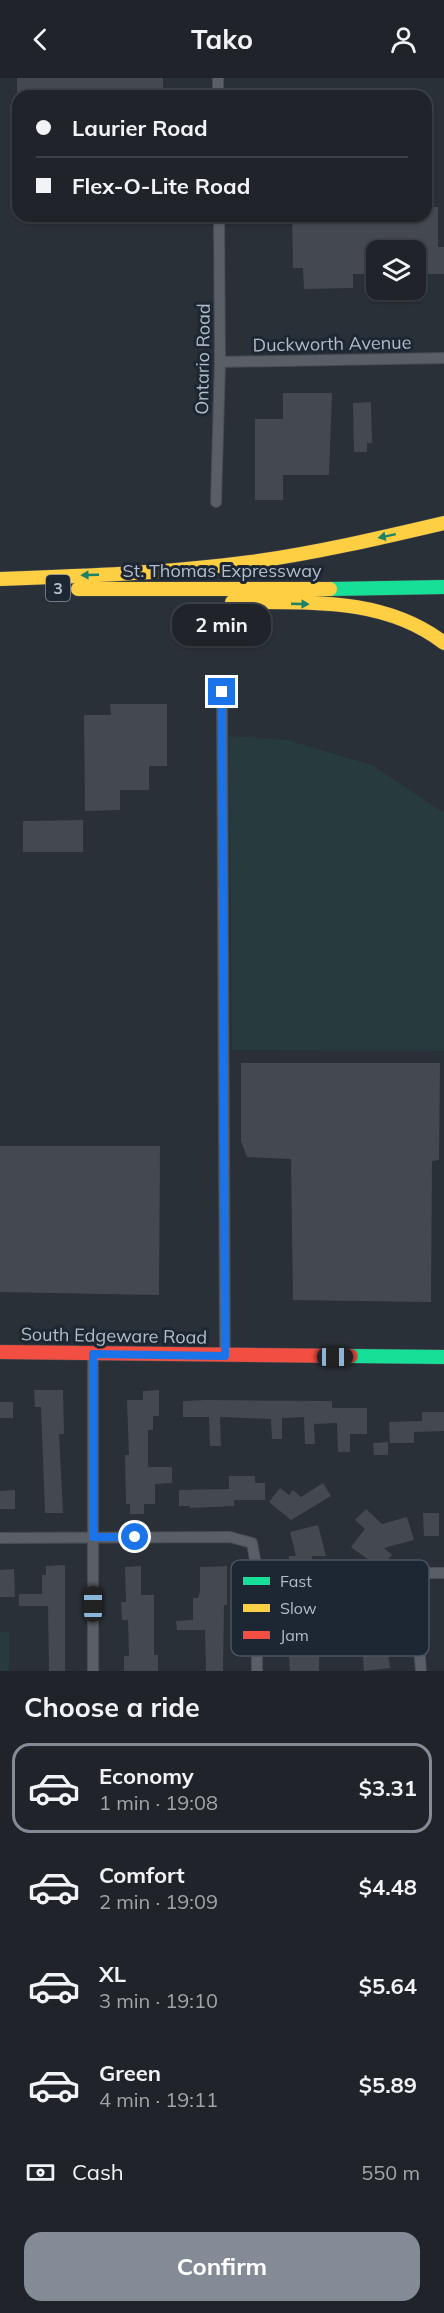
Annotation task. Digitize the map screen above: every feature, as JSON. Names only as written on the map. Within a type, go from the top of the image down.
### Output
[{"type":"main road","points":[[0,579],[107,575],[224,566],[288,556],[444,523]]},
{"type":"main road","name":"St. Thomas Expressway","points":[[0,588],[372,589],[444,586]]},
{"type":"main road","points":[[116,589],[179,600],[379,609],[411,619],[444,643]]},
{"type":"main road","name":"South Edgeware Road","points":[[0,1352],[444,1357]]},
{"type":"street","name":"Ontario Road","points":[[216,502],[220,362],[219,222]]},
{"type":"street","name":"Duckworth Avenue","points":[[220,362],[444,358]]},
{"type":"street","points":[[222,692],[225,1356]]},
{"type":"street","points":[[93,1354],[93,1671]]},
{"type":"street","points":[[0,1538],[230,1537],[252,1543],[255,1560]]},
{"type":"street","points":[[257,1656],[257,1671]]},
{"type":"street","points":[[420,1656],[421,1671]]},
{"type":"green space","points":[[229,736],[287,740],[372,765],[444,813],[444,1051],[232,1050]]},
{"type":"green space","points":[[9,1631],[9,1671],[0,1671],[0,1632]]},
{"type":"building","points":[[17,78],[163,78],[163,90],[17,90]]},
{"type":"building","points":[[432,207],[438,207],[438,247],[444,247],[444,274],[426,274],[426,240],[366,240],[366,274],[353,274],[353,288],[304,289],[303,268],[293,268],[292,222],[432,222]]},
{"type":"building","points":[[283,393],[332,393],[329,475],[283,475],[283,500],[255,500],[255,419],[283,419]]},
{"type":"building","points":[[371,402],[372,443],[367,443],[367,452],[354,452],[353,403]]},
{"type":"building","points":[[110,704],[167,704],[167,766],[149,766],[149,790],[120,790],[120,810],[85,811],[84,715],[111,715]]},
{"type":"building","points":[[83,820],[83,852],[23,852],[23,821]]},
{"type":"building","points":[[241,1063],[440,1063],[439,1160],[432,1161],[431,1302],[293,1300],[291,1159],[247,1157],[241,1141]]},
{"type":"building","points":[[0,1146],[160,1146],[159,1295],[0,1292]]},
{"type":"building","points":[[34,1390],[63,1390],[64,1434],[59,1434],[63,1513],[45,1513],[41,1407],[35,1407]]},
{"type":"building","points":[[159,1390],[159,1416],[153,1416],[153,1430],[148,1430],[148,1467],[172,1467],[172,1483],[155,1484],[155,1504],[144,1504],[144,1514],[130,1514],[130,1504],[126,1504],[125,1455],[129,1455],[127,1400],[143,1400],[143,1391]]},
{"type":"building","points":[[183,1401],[332,1401],[332,1408],[367,1408],[367,1434],[350,1434],[350,1452],[338,1452],[337,1423],[314,1424],[315,1444],[305,1444],[304,1417],[282,1418],[282,1439],[272,1439],[271,1419],[220,1417],[221,1446],[210,1446],[209,1417],[183,1417]]},
{"type":"building","points":[[0,1402],[13,1402],[13,1418],[0,1418]]},
{"type":"building","points":[[422,1412],[444,1412],[444,1431],[414,1432],[414,1443],[390,1443],[389,1422],[422,1421]]},
{"type":"building","points":[[388,1442],[388,1455],[374,1455],[373,1443]]},
{"type":"building","points":[[229,1476],[255,1476],[255,1483],[265,1483],[265,1500],[234,1500],[234,1506],[190,1508],[190,1506],[179,1506],[179,1490],[229,1489]]},
{"type":"building","points":[[323,1483],[331,1496],[291,1520],[269,1502],[280,1488],[289,1495],[293,1490],[301,1497]]},
{"type":"building","points":[[15,1490],[15,1509],[0,1509],[0,1491]]},
{"type":"building","points":[[366,1509],[382,1524],[407,1517],[414,1540],[384,1548],[392,1555],[388,1560],[369,1560],[351,1547],[365,1529],[355,1520]]},
{"type":"building","points":[[423,1513],[439,1513],[439,1536],[424,1536]]},
{"type":"building","points":[[318,1525],[326,1556],[312,1556],[312,1560],[289,1560],[289,1556],[296,1556],[290,1532]]},
{"type":"building","points":[[65,1565],[65,1671],[49,1671],[48,1606],[19,1606],[19,1594],[42,1594],[42,1575],[46,1575],[46,1566]]},
{"type":"building","points":[[141,1566],[141,1595],[154,1595],[154,1655],[158,1655],[158,1671],[124,1671],[124,1656],[129,1656],[128,1620],[122,1620],[121,1602],[126,1602],[125,1567]]},
{"type":"building","points":[[227,1566],[223,1671],[206,1671],[205,1630],[177,1630],[176,1621],[193,1620],[193,1598],[198,1598],[200,1592],[200,1567]]},
{"type":"building","points":[[14,1569],[15,1597],[0,1597],[0,1570]]},
{"type":"building","points":[[289,1656],[319,1656],[319,1671],[290,1671]]},
{"type":"building","points":[[363,1656],[388,1656],[390,1668],[364,1671]]},
{"type":"traffic: fast","points":[[330,589],[444,587]]},
{"type":"traffic: fast","points":[[351,1356],[444,1357]]},
{"type":"traffic: slow","points":[[0,579],[220,566],[324,550],[444,523]]},
{"type":"traffic: slow","points":[[78,589],[330,589]]},
{"type":"traffic: slow","points":[[232,602],[316,603],[370,610],[396,617],[444,643]]},
{"type":"traffic: jam","points":[[0,1352],[351,1356]]},
{"type":"route","points":[[135,1537],[93,1537],[93,1354],[225,1356],[222,692]]}]
